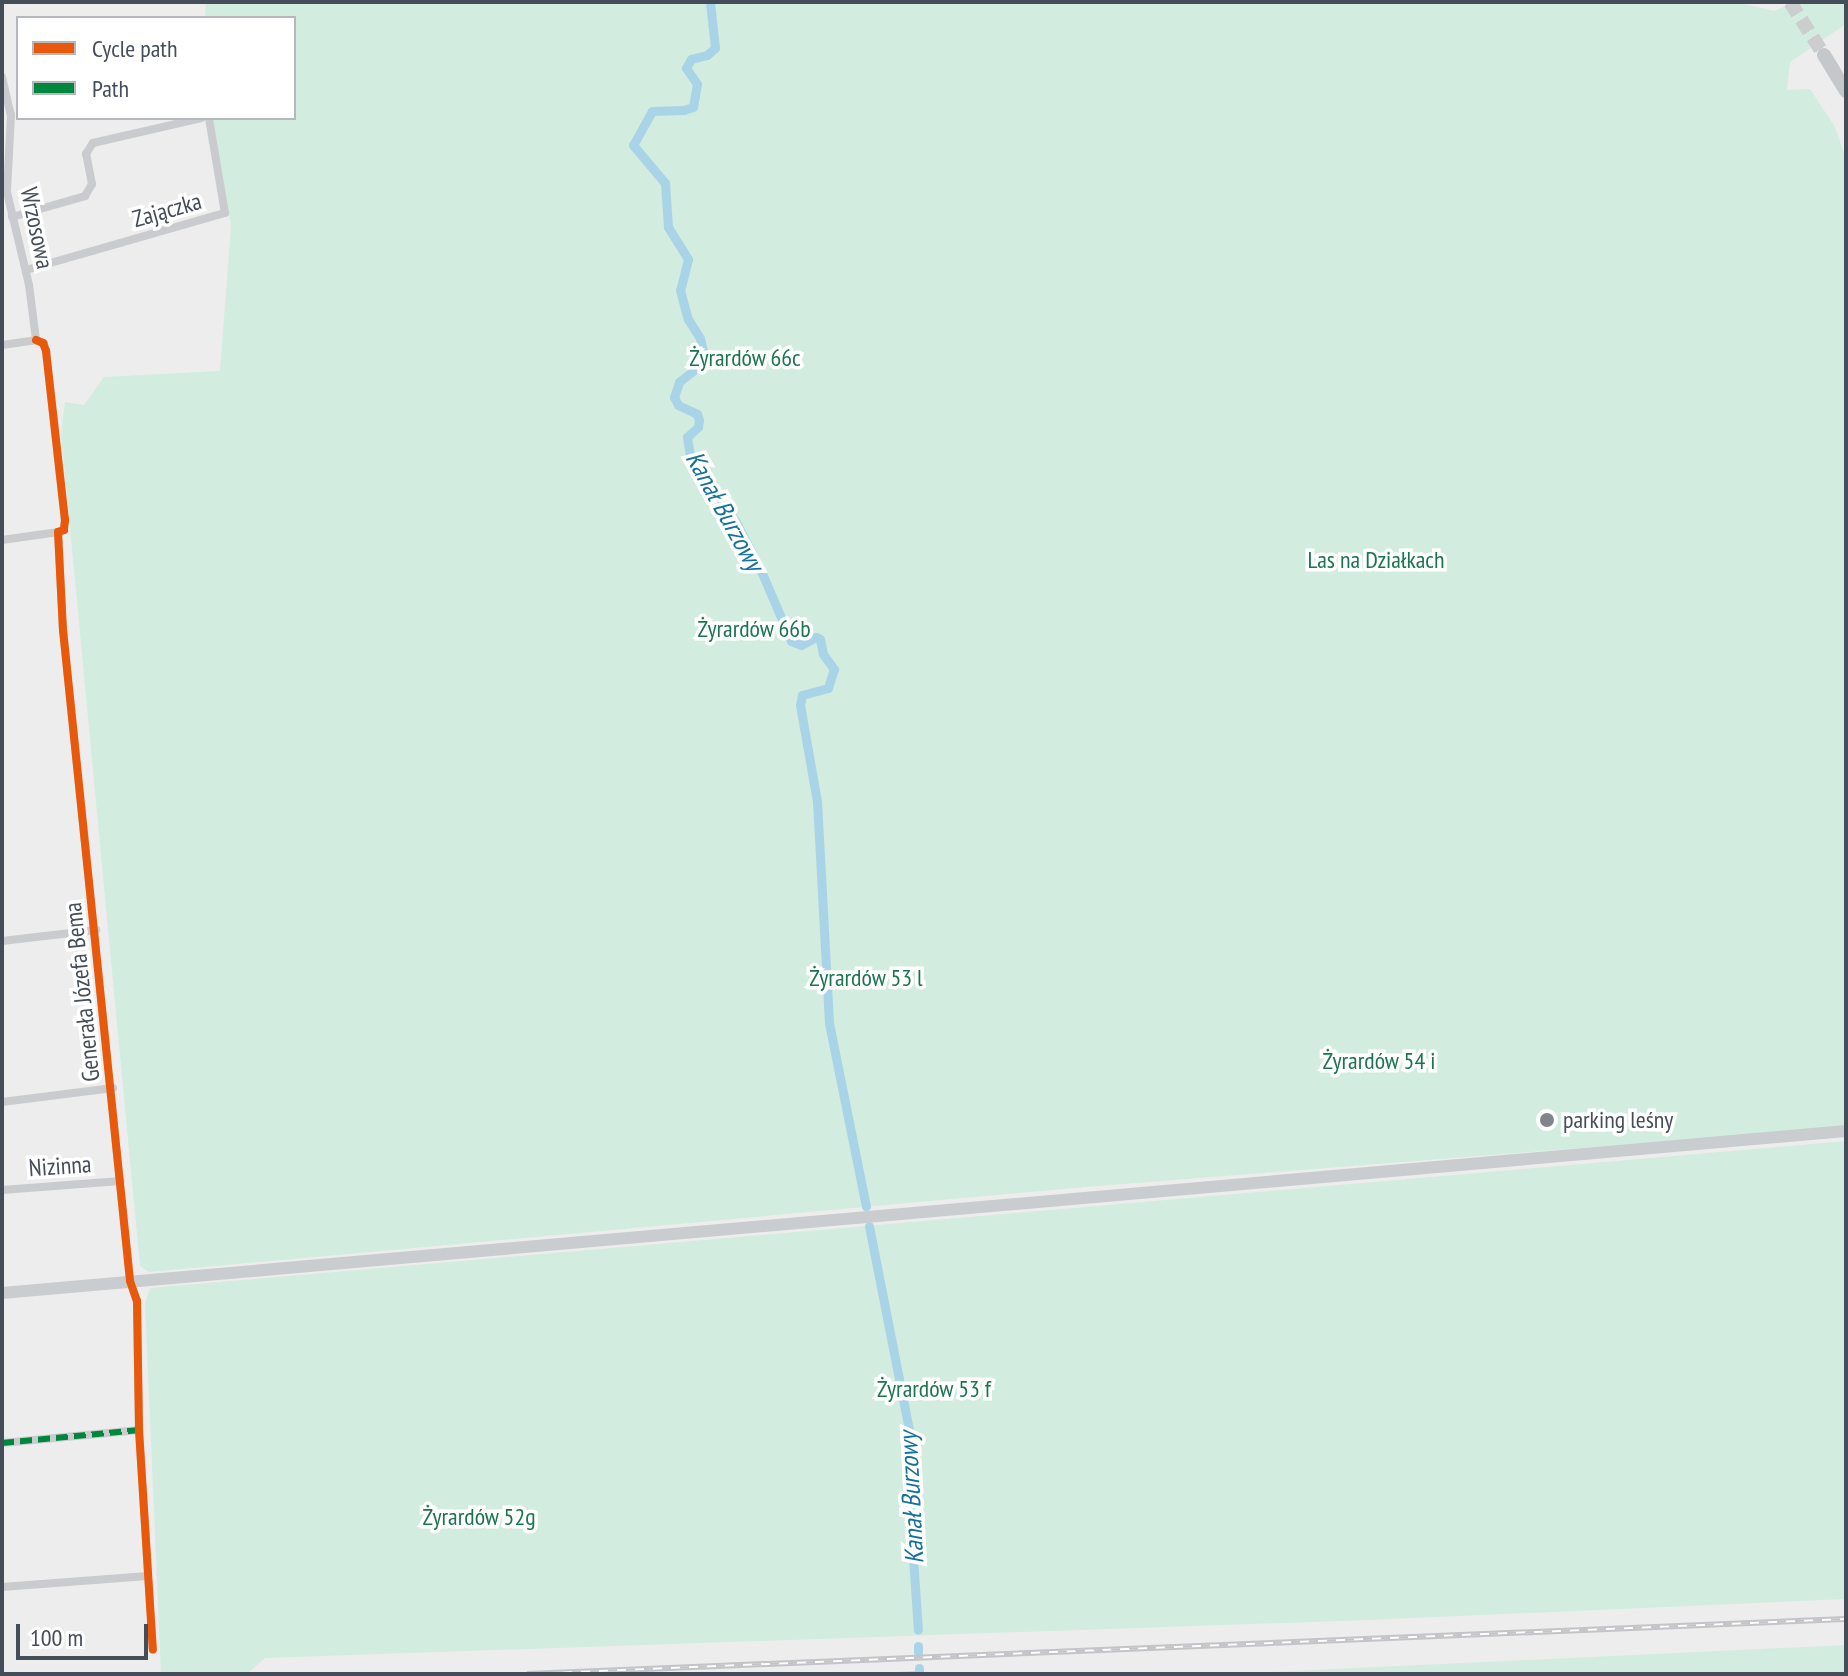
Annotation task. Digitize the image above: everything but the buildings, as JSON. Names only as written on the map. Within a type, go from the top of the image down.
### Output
[{"type":"main road","points":[[1824,55],[1846,91]]},
{"type":"main road","points":[[2,1293],[1846,1131]]},
{"type":"street","name":"Wrzosowa","points":[[2,77],[10,107],[5,174],[26,270],[36,340]]},
{"type":"street","points":[[12,217],[85,196],[92,184],[86,154],[93,143],[192,120]]},
{"type":"street","name":"Zajączka","points":[[26,270],[221,215],[225,208],[209,120]]},
{"type":"street","points":[[2,345],[36,340]]},
{"type":"street","name":"Generała Józefa Bema","points":[[36,340],[44,345],[47,357],[65,525],[58,532],[63,630],[113,1088],[130,1281],[137,1301],[139,1430],[153,1650]]},
{"type":"street","points":[[2,540],[58,532]]},
{"type":"street","points":[[2,941],[96,930]]},
{"type":"street","points":[[2,1102],[113,1088]]},
{"type":"street","name":"Nizinna","points":[[2,1190],[121,1181]]},
{"type":"street","points":[[2,1443],[139,1430]]},
{"type":"street","points":[[2,1587],[148,1576]]},
{"type":"green space","points":[[206,2],[1737,2],[1774,11],[1794,2],[1846,2],[1846,24],[1790,62],[1787,90],[1810,89],[1835,127],[1846,159],[1846,1127],[1074,1188],[149,1272],[140,1266],[61,433],[65,402],[84,405],[104,377],[220,371],[231,226],[213,120],[296,120],[296,16],[205,16]]},
{"type":"green space","points":[[1846,1141],[1846,1599],[1368,1620],[265,1658],[247,1674],[161,1674],[145,1304],[150,1288]]},
{"type":"green space","points":[[1846,1645],[1846,1674],[1230,1674]]},
{"type":"waterway","name":"Kanał Burzowy","points":[[710,2],[715,48],[707,55],[691,59],[686,68],[697,84],[693,107],[652,111],[633,145],[665,183],[668,227],[688,259],[680,290],[688,319],[700,338],[703,351],[698,367],[679,382],[674,397],[678,405],[697,414],[699,420],[698,427],[687,437],[690,456],[736,522],[791,641],[801,645],[816,637],[820,639],[823,654],[834,669],[828,688],[802,695],[800,705],[817,801],[829,1023],[866,1206]]},
{"type":"waterway","name":"Kanał Burzowy","points":[[869,1226],[913,1451],[909,1499],[918,1630]]},
{"type":"waterway","name":"Kanał Burzowy","points":[[918,1646],[918,1652]]},
{"type":"waterway","name":"Kanał Burzowy","points":[[919,1668],[919,1674]]},
{"type":"waterway","points":[[873,1674],[919,1672]]},
{"type":"tunnel","points":[[1790,2],[1824,55]]},
{"type":"railway","points":[[527,1674],[1846,1619]]},
{"type":"marked path","points":[[2,1443],[139,1430]]},
{"type":"cycle path","points":[[36,340],[43,343],[46,351],[65,520],[64,530],[58,532],[63,630],[130,1281],[137,1301],[139,1430],[153,1650]]},
{"type":"place","name":"parking leśny","points":[[1547,1120]]},
{"type":"park label","name":"Żyrardów 66c","points":[[745,358]]},
{"type":"park label","name":"Las na Działkach","points":[[1376,560]]},
{"type":"park label","name":"Żyrardów 66b","points":[[754,629]]},
{"type":"park label","name":"Żyrardów 53 l","points":[[866,978]]},
{"type":"park label","name":"Żyrardów 54 i","points":[[1379,1061]]},
{"type":"park label","name":"Żyrardów 53 f","points":[[934,1389]]},
{"type":"park label","name":"Żyrardów 52g","points":[[479,1517]]}]
